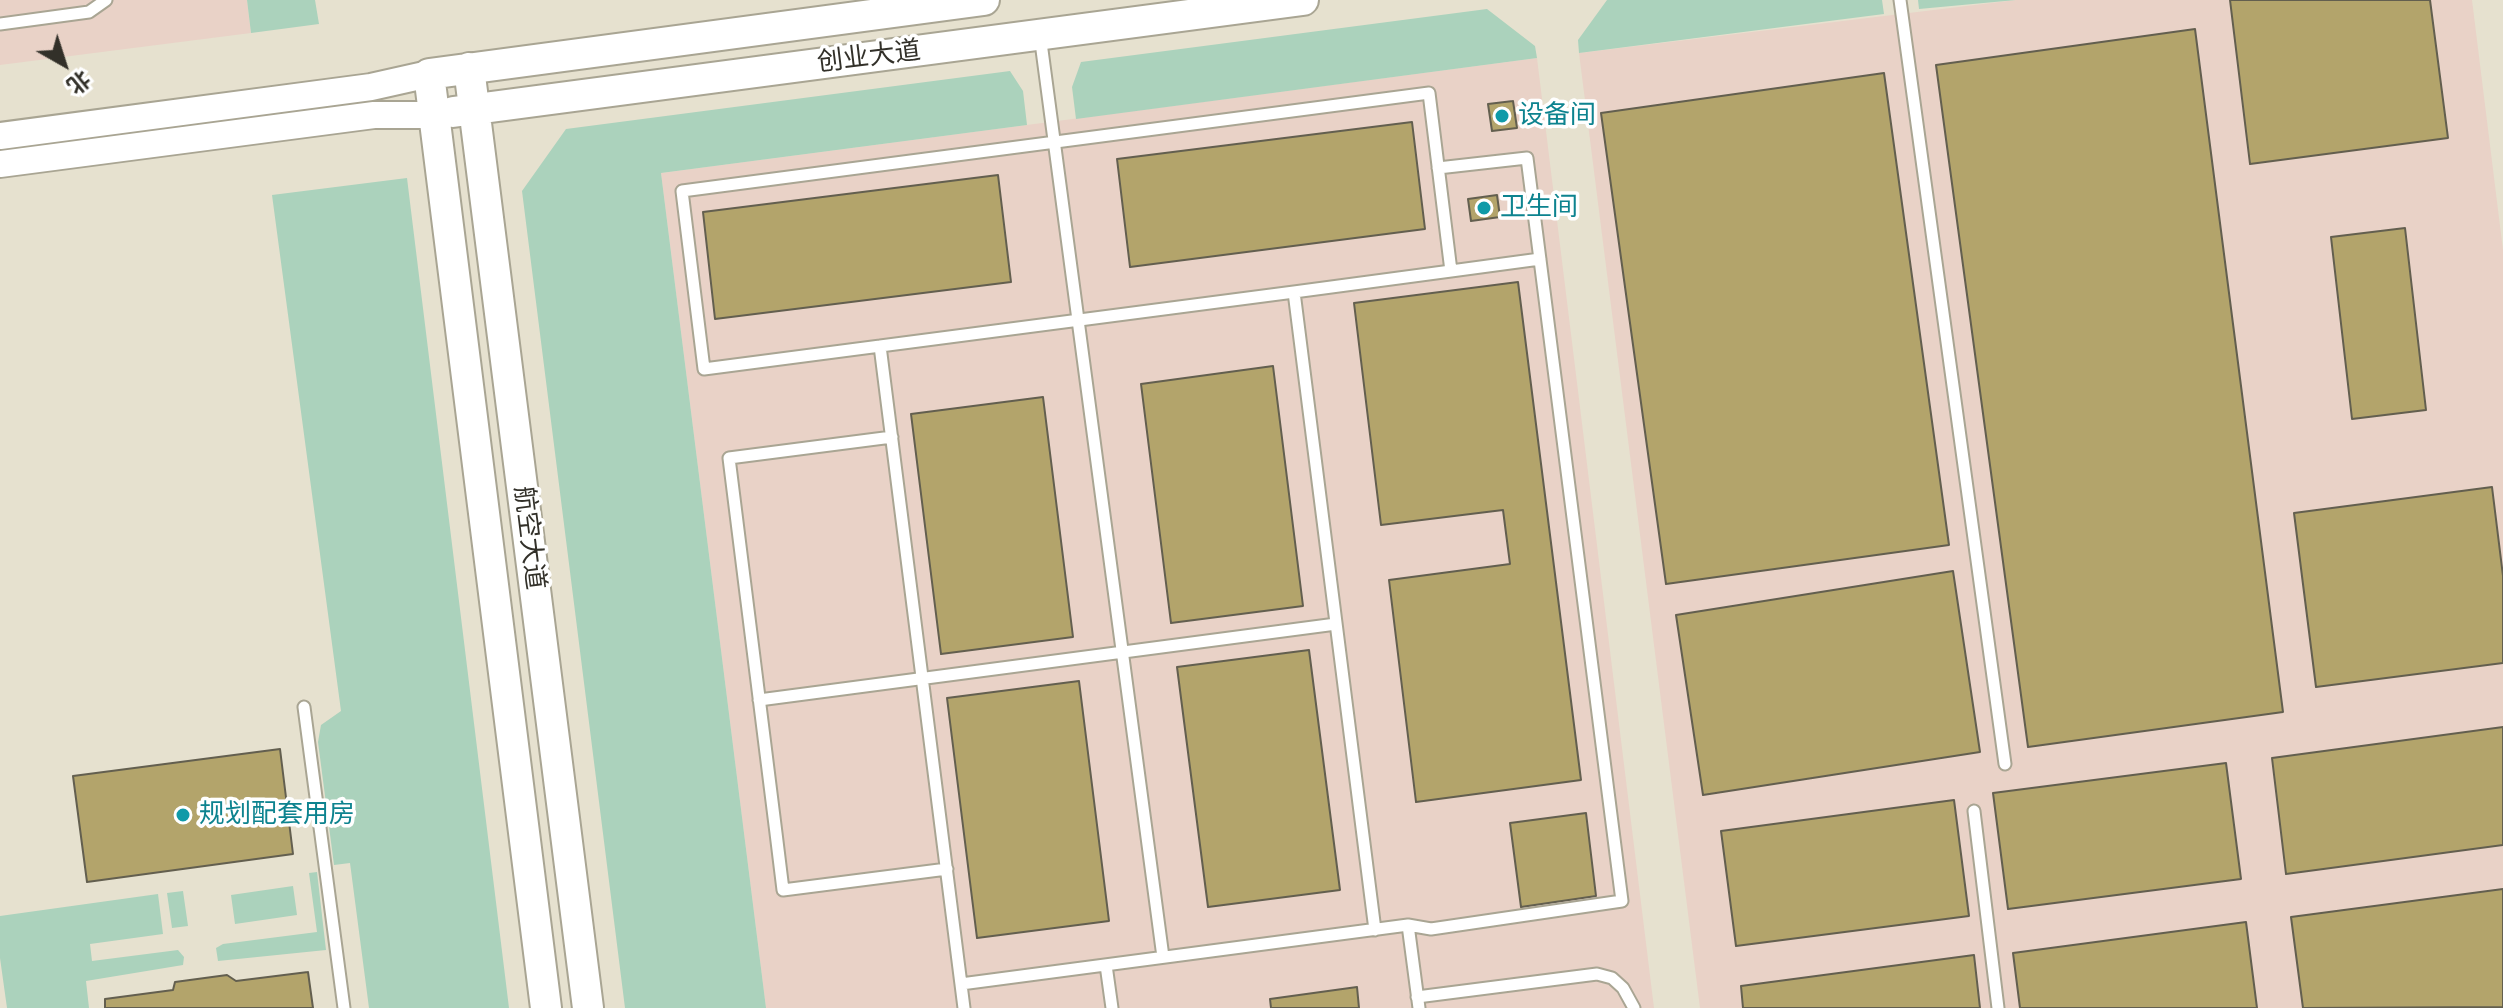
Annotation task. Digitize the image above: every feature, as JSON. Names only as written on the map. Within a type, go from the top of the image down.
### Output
[{"type":"main road","name":"创业大道","points":[[429,74],[984,0]]},
{"type":"main road","name":"创业大道","points":[[436,115],[1303,0]]},
{"type":"main road","name":"航空大道","points":[[469,68],[588,1008]]},
{"type":"main road","name":"航空大道","points":[[429,74],[546,1008]]},
{"type":"street","points":[[0,136],[371,87],[429,74]]},
{"type":"street","points":[[0,164],[374,115],[436,115]]},
{"type":"lane","points":[[0,24],[89,12],[106,0]]},
{"type":"lane","points":[[1900,0],[2005,764]]},
{"type":"lane","points":[[1040,35],[1163,957]]},
{"type":"lane","points":[[1451,271],[1429,93],[682,191],[704,369],[1294,292],[1451,271],[1540,259]]},
{"type":"lane","points":[[961,984],[1408,925],[1431,929],[1622,901],[1527,158],[1438,168]]},
{"type":"lane","points":[[1294,292],[1375,930]]},
{"type":"lane","points":[[880,346],[964,1008]]},
{"type":"lane","points":[[892,437],[729,458],[783,890],[947,869]]},
{"type":"lane","points":[[759,700],[1336,624]]},
{"type":"lane","points":[[304,707],[344,1008]]},
{"type":"lane","points":[[1974,811],[1998,1008]]},
{"type":"lane","points":[[1408,925],[1418,1002],[1597,974],[1612,978],[1623,988],[1634,1008]]},
{"type":"lane","points":[[1106,965],[1112,1008]]},
{"type":"shaded area","points":[[0,0],[247,0],[251,33],[0,65]]},
{"type":"shaded area","points":[[2016,0],[2472,0],[2503,250],[2503,1008],[1700,1008],[1579,53]]},
{"type":"shaded area","points":[[1537,58],[1654,1008],[766,1008],[661,173]]},
{"type":"green space","points":[[247,0],[315,0],[319,24],[251,33]]},
{"type":"green space","points":[[1607,0],[1882,0],[1884,14],[1579,53],[1578,40]]},
{"type":"green space","points":[[1918,0],[2016,0],[1919,9]]},
{"type":"green space","points":[[1487,9],[1535,46],[1537,58],[1076,119],[1072,87],[1081,62]]},
{"type":"green space","points":[[1010,71],[1023,91],[1027,125],[661,173],[766,1008],[625,1008],[522,191],[566,129]]},
{"type":"green space","points":[[407,178],[509,1008],[369,1008],[350,863],[334,865],[318,742],[321,725],[341,711],[272,195]]},
{"type":"green space","points":[[317,872],[326,950],[218,961],[216,948],[223,944],[317,932],[309,873]]},
{"type":"green space","points":[[293,886],[297,915],[235,924],[231,895]]},
{"type":"green space","points":[[183,891],[188,926],[172,928],[167,893]]},
{"type":"green space","points":[[158,894],[163,934],[90,944],[92,961],[178,950],[184,957],[183,965],[86,981],[89,1008],[7,1008],[0,958],[0,916]]},
{"type":"building","points":[[2230,0],[2430,0],[2448,138],[2250,164]]},
{"type":"building","points":[[2195,29],[2283,712],[2028,747],[1936,65]]},
{"type":"building","points":[[1884,73],[1949,545],[1666,584],[1601,113]]},
{"type":"building","name":"设备间","points":[[1513,101],[1517,128],[1492,131],[1488,104]]},
{"type":"building","points":[[1412,122],[1425,229],[1130,267],[1117,159]]},
{"type":"building","points":[[998,175],[1011,282],[715,319],[703,212]]},
{"type":"building","name":"卫生间","points":[[1497,195],[1500,217],[1471,221],[1468,199]]},
{"type":"building","points":[[2405,228],[2426,410],[2352,419],[2331,237]]},
{"type":"building","points":[[1518,282],[1581,780],[1416,802],[1389,580],[1510,564],[1503,510],[1381,525],[1354,303]]},
{"type":"building","points":[[1273,366],[1303,606],[1171,623],[1141,384]]},
{"type":"building","points":[[1043,397],[1073,637],[941,654],[911,414]]},
{"type":"building","points":[[2492,487],[2503,576],[2503,663],[2316,687],[2294,513]]},
{"type":"building","points":[[1953,571],[1980,752],[1703,795],[1676,615]]},
{"type":"building","points":[[1309,650],[1340,890],[1208,907],[1177,667]]},
{"type":"building","points":[[1079,681],[1109,921],[977,938],[947,698]]},
{"type":"building","points":[[2503,727],[2503,845],[2286,874],[2272,758]]},
{"type":"building","name":"规划配套用房","points":[[280,749],[293,854],[87,882],[73,776]]},
{"type":"building","points":[[2226,763],[2241,879],[2008,909],[1993,793]]},
{"type":"building","points":[[1954,800],[1969,916],[1736,946],[1721,831]]},
{"type":"building","points":[[1586,813],[1596,896],[1521,907],[1510,823]]},
{"type":"building","points":[[2503,889],[2503,1007],[2303,1008],[2291,917]]},
{"type":"building","points":[[2246,922],[2257,1008],[2020,1008],[2013,953]]},
{"type":"building","points":[[1974,955],[1980,1008],[1743,1008],[1741,986]]},
{"type":"building","points":[[308,972],[313,1008],[105,1008],[105,999],[173,990],[175,982],[227,975],[236,981]]},
{"type":"building","points":[[1357,987],[1359,1008],[1271,1008],[1270,999]]},
{"type":"place","name":"设备间","points":[[1502,116]]},
{"type":"place","name":"卫生间","points":[[1484,208]]},
{"type":"place","name":"规划配套用房","points":[[183,815]]}]
